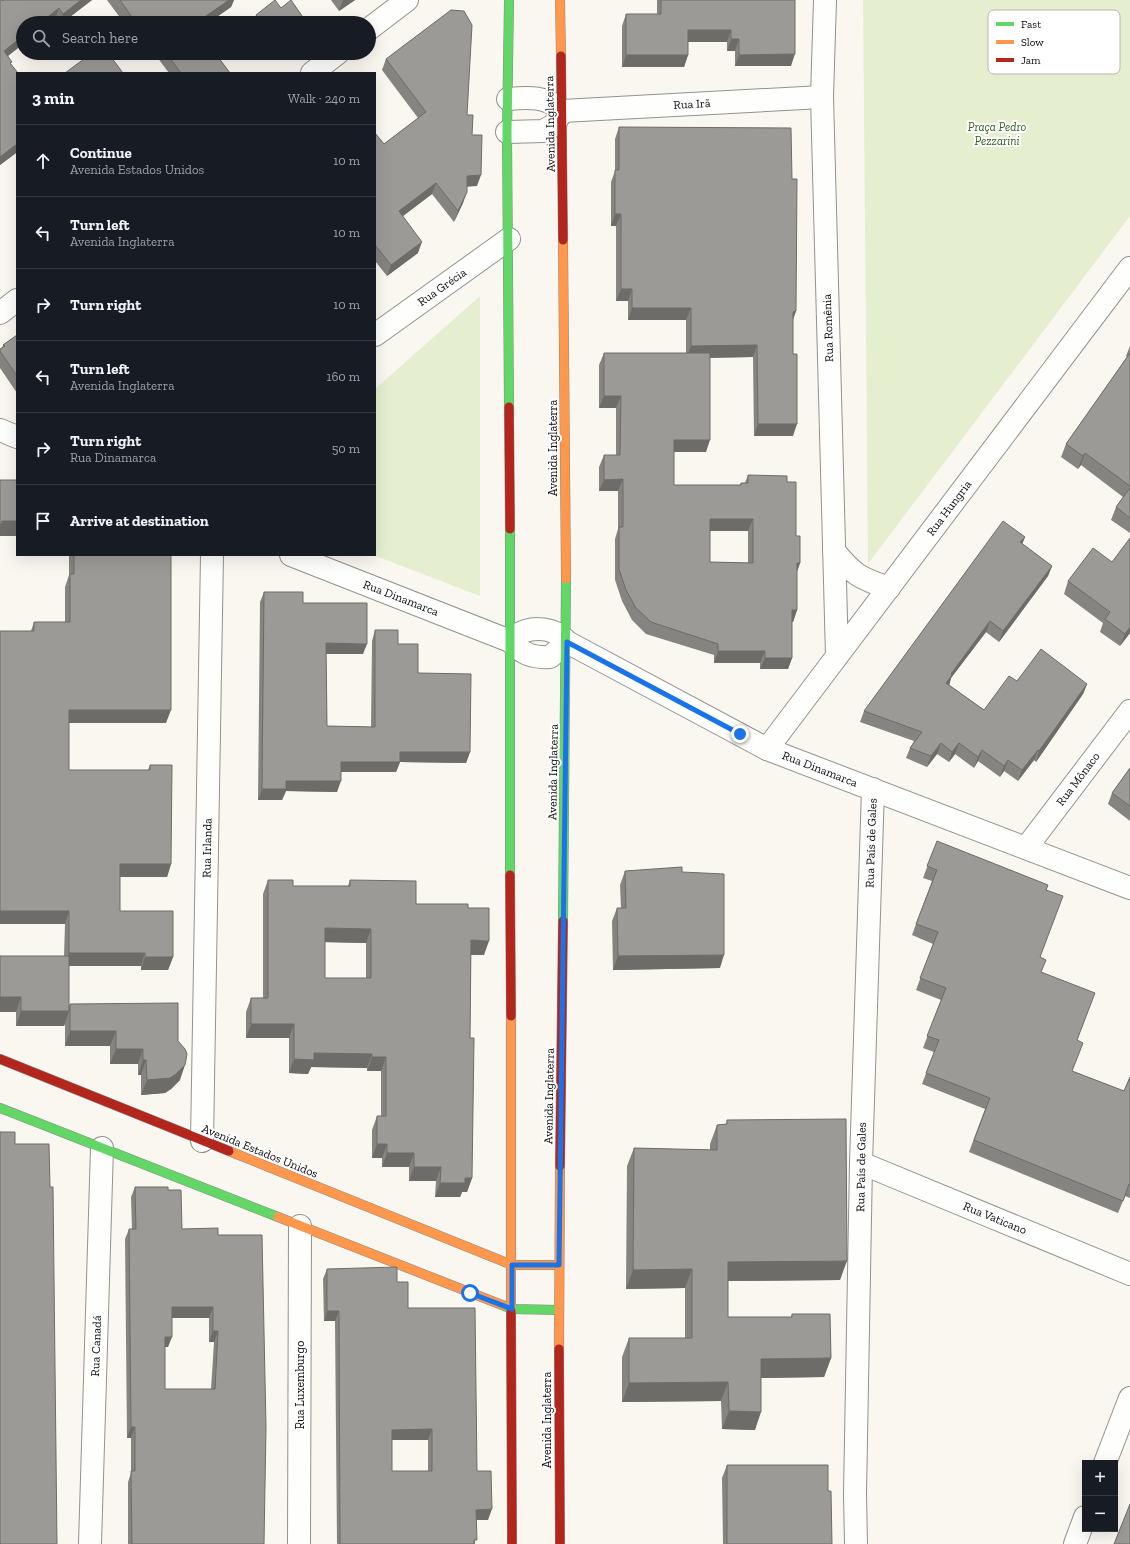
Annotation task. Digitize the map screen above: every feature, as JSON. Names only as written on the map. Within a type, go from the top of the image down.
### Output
[{"type":"main road","points":[[509,0],[507,132],[509,239],[512,1544]]},
{"type":"main road","name":"Avenida Inglaterra","points":[[560,0],[567,642],[559,1265],[560,1544]]},
{"type":"main road","name":"Avenida Estados Unidos","points":[[0,1059],[512,1265]]},
{"type":"main road","points":[[0,1108],[512,1309],[559,1310]]},
{"type":"main road","points":[[512,1265],[559,1265]]},
{"type":"street","points":[[376,24],[407,0]]},
{"type":"street","name":"Rua Romênia","points":[[825,0],[822,97],[837,656]]},
{"type":"street","points":[[313,72],[329,60]]},
{"type":"street","points":[[507,132],[543,131],[554,125],[562,111],[555,104],[530,97],[508,99]]},
{"type":"street","name":"Rua Irã","points":[[562,111],[822,97]]},
{"type":"street","name":"Rua Grécia","points":[[376,334],[509,239]]},
{"type":"street","name":"Rua Hungria","points":[[767,749],[1130,268]]},
{"type":"street","points":[[0,313],[16,301]]},
{"type":"street","points":[[0,430],[16,437]]},
{"type":"street","points":[[834,551],[851,571],[866,581],[889,588]]},
{"type":"street","name":"Rua Irlanda","points":[[202,1140],[212,556]]},
{"type":"street","name":"Rua Dinamarca","points":[[294,556],[510,641],[517,633],[525,630],[553,631],[561,635],[567,642],[767,749],[1130,888]]},
{"type":"street","name":"Rua Mônaco","points":[[1026,848],[1130,711]]},
{"type":"street","name":"Rua País de Gales","points":[[856,1544],[855,1494],[861,1163],[872,789]]},
{"type":"street","name":"Rua Canadá","points":[[90,1544],[102,1148]]},
{"type":"street","name":"Rua Vaticano","points":[[861,1163],[1130,1274]]},
{"type":"street","name":"Rua Luxemburgo","points":[[299,1544],[300,1226]]},
{"type":"street","points":[[1106,1460],[1130,1398]]},
{"type":"street","points":[[1075,1544],[1082,1525]]},
{"type":"green space","name":"Praça Pedro Pezzarini","points":[[863,0],[1130,0],[1130,216],[868,564]]},
{"type":"green space","points":[[480,296],[480,596],[376,556],[376,388]]},
{"type":"building","points":[[0,0],[81,0],[63,14],[59,8],[49,16],[16,16],[16,42],[4,51],[12,62],[10,63],[17,72],[16,145],[0,157]]},
{"type":"building","points":[[120,0],[229,0],[206,16],[131,16]]},
{"type":"building","points":[[275,0],[281,8],[291,0],[302,16],[257,16],[256,15]]},
{"type":"building","points":[[661,0],[795,0],[795,54],[739,55],[739,39],[731,39],[731,30],[688,30],[688,55],[626,55],[626,14],[661,14]]},
{"type":"building","points":[[451,10],[464,11],[472,25],[467,115],[473,115],[472,135],[482,135],[481,175],[467,176],[467,192],[458,211],[436,183],[399,211],[422,242],[391,265],[376,246],[376,134],[384,144],[426,112],[386,59]]},
{"type":"building","points":[[83,60],[113,60],[122,72],[66,72]]},
{"type":"building","points":[[171,60],[220,60],[229,72],[180,72]]},
{"type":"building","points":[[619,127],[791,128],[792,179],[797,179],[796,311],[793,312],[793,354],[797,354],[797,424],[758,424],[757,345],[691,346],[691,308],[632,308],[632,289],[621,289],[621,214],[615,214],[615,170],[619,170]]},
{"type":"building","points":[[16,336],[16,375],[0,351],[0,349],[5,346],[3,345]]},
{"type":"building","points":[[604,353],[710,353],[710,440],[674,440],[674,485],[741,485],[741,483],[748,483],[748,475],[787,476],[787,482],[796,482],[796,536],[800,536],[800,563],[797,563],[797,610],[792,610],[792,658],[765,658],[765,651],[718,651],[718,644],[651,622],[636,608],[626,590],[619,569],[619,527],[623,527],[623,479],[604,480],[604,455],[620,455],[621,396],[604,396]],"holes":[[[710,519],[753,519],[753,563],[710,562]]]},
{"type":"building","points":[[1130,353],[1130,486],[1085,453],[1083,456],[1066,444]]},
{"type":"building","points":[[0,480],[16,480],[16,521],[2,521],[2,524],[0,524]]},
{"type":"building","points":[[1130,488],[1130,518],[1116,507]]},
{"type":"building","points":[[1003,521],[1025,537],[1020,542],[1052,566],[1003,631],[990,621],[946,683],[984,710],[1009,676],[1017,681],[1041,649],[1087,684],[1039,751],[1038,750],[1022,770],[1008,760],[1004,766],[982,750],[978,757],[959,743],[952,752],[941,743],[931,756],[910,748],[922,732],[864,711]]},
{"type":"building","points":[[1130,538],[1130,627],[1125,634],[1105,619],[1110,612],[1068,581],[1093,548],[1112,562]]},
{"type":"building","points":[[74,556],[171,556],[171,710],[69,710],[69,770],[150,770],[150,765],[172,765],[171,864],[120,864],[120,911],[173,911],[173,957],[145,957],[145,953],[69,953],[69,911],[0,911],[0,631],[34,631],[34,622],[70,622],[70,574],[74,574]]},
{"type":"building","points":[[264,592],[303,592],[303,603],[367,603],[367,644],[326,643],[327,726],[375,727],[375,630],[398,630],[398,644],[418,644],[418,673],[471,674],[470,752],[400,752],[400,762],[341,762],[341,781],[286,781],[286,789],[262,789]]},
{"type":"building","points":[[1130,768],[1130,806],[1112,793]]},
{"type":"building","points":[[937,841],[1048,885],[1046,890],[1063,896],[1040,957],[1046,960],[1041,972],[1095,993],[1077,1040],[1083,1043],[1072,1071],[1124,1091],[1130,1077],[1130,1185],[1129,1184],[1123,1201],[974,1140],[990,1098],[926,1073],[939,1040],[927,1036],[946,988],[920,978],[938,932],[916,924],[937,870],[927,866]]},
{"type":"building","points":[[682,867],[682,872],[724,874],[724,955],[618,956],[617,908],[626,908],[625,871]]},
{"type":"building","points":[[268,880],[293,880],[293,886],[350,886],[350,880],[416,881],[416,904],[468,904],[468,908],[489,908],[489,941],[471,940],[470,1038],[474,1038],[472,1178],[465,1178],[465,1183],[440,1183],[441,1167],[414,1167],[414,1153],[387,1153],[387,1144],[377,1144],[377,1116],[386,1116],[386,1057],[372,1057],[372,1054],[314,1053],[314,1060],[294,1059],[294,1024],[251,1024],[251,998],[268,998]],"holes":[[[325,928],[371,929],[371,978],[325,978]]]},
{"type":"building","points":[[0,956],[69,956],[69,1011],[21,1011],[21,997],[0,997]]},
{"type":"building","points":[[178,1003],[178,1041],[185,1049],[187,1054],[185,1065],[170,1078],[147,1080],[146,1060],[143,1060],[143,1049],[116,1049],[116,1031],[70,1031],[70,1004]]},
{"type":"building","points":[[846,1119],[847,1261],[728,1262],[728,1317],[792,1317],[792,1314],[830,1314],[831,1358],[761,1359],[761,1412],[729,1411],[728,1382],[629,1383],[629,1338],[692,1338],[692,1269],[633,1270],[634,1148],[717,1150],[717,1125],[727,1124],[727,1120]]},
{"type":"building","points":[[0,1132],[15,1132],[15,1144],[49,1144],[50,1187],[53,1187],[57,1544],[0,1544]]},
{"type":"building","points":[[135,1187],[168,1187],[168,1190],[181,1190],[182,1229],[218,1228],[218,1235],[262,1235],[266,1427],[264,1544],[132,1544],[131,1471],[135,1471],[135,1427],[131,1427],[129,1229],[136,1229]],"holes":[[[172,1307],[213,1307],[213,1331],[218,1331],[215,1389],[165,1389],[165,1337],[172,1337]]]},
{"type":"building","points":[[397,1267],[397,1282],[408,1282],[408,1308],[475,1308],[477,1471],[491,1471],[492,1509],[476,1510],[477,1540],[474,1540],[474,1544],[340,1544],[339,1311],[327,1311],[327,1269]],"holes":[[[432,1429],[432,1471],[392,1471],[392,1430]]]},
{"type":"building","points":[[727,1465],[828,1465],[828,1491],[831,1491],[832,1544],[727,1544]]},
{"type":"building","points":[[1130,1504],[1130,1544],[1114,1544]]},
{"type":"traffic: fast","points":[[509,0],[507,132],[509,407]]},
{"type":"traffic: fast","points":[[510,529],[510,875]]},
{"type":"traffic: fast","points":[[563,921],[566,579]]},
{"type":"traffic: fast","points":[[0,1108],[278,1217]]},
{"type":"traffic: fast","points":[[502,1305],[512,1309],[559,1310]]},
{"type":"traffic: slow","points":[[560,0],[561,56]]},
{"type":"traffic: slow","points":[[563,240],[566,579]]},
{"type":"traffic: slow","points":[[511,1016],[511,1311]]},
{"type":"traffic: slow","points":[[229,1151],[512,1265],[559,1265]]},
{"type":"traffic: slow","points":[[559,1349],[560,1166]]},
{"type":"traffic: slow","points":[[278,1217],[502,1305]]},
{"type":"traffic: jam","points":[[561,56],[563,240]]},
{"type":"traffic: jam","points":[[509,407],[510,529]]},
{"type":"traffic: jam","points":[[510,875],[511,1016]]},
{"type":"traffic: jam","points":[[560,1166],[563,921]]},
{"type":"traffic: jam","points":[[0,1059],[229,1151]]},
{"type":"traffic: jam","points":[[511,1311],[512,1544]]},
{"type":"traffic: jam","points":[[559,1349],[560,1544]]},
{"type":"route","points":[[470,1293],[512,1309],[512,1265],[559,1265],[567,642],[740,734]]}]
